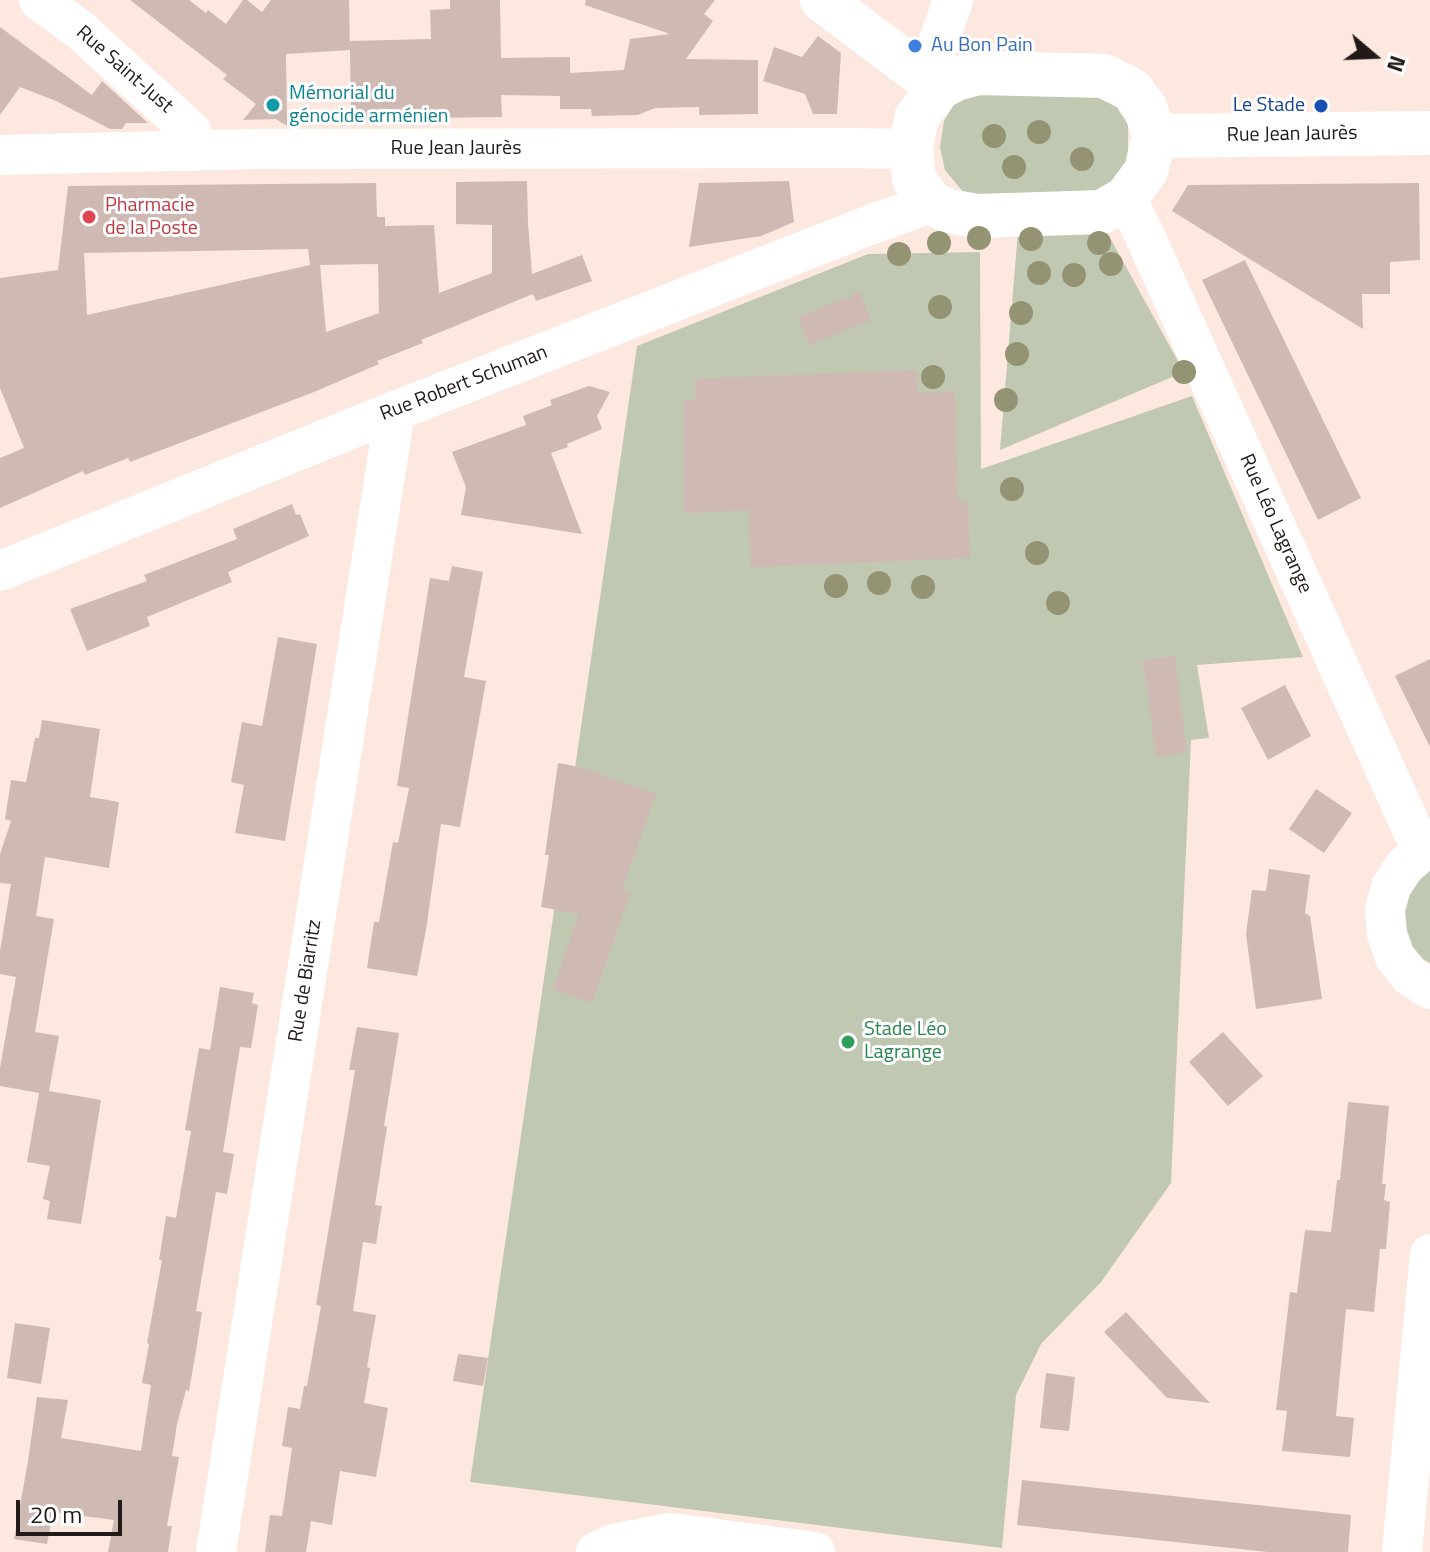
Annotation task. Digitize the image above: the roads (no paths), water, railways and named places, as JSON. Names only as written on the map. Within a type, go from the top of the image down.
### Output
[{"type":"street","name":"Rue Saint-Just","points":[[39,0],[80,30],[191,131],[190,151]]},
{"type":"street","points":[[822,0],[932,83],[978,73],[1104,76],[1132,90],[1146,109],[1154,136],[1146,171],[1126,198],[1102,212],[977,216],[949,211],[931,203],[914,179],[911,149],[916,118],[932,83],[953,0]]},
{"type":"street","name":"Rue Jean Jaurès","points":[[1154,136],[1430,133]]},
{"type":"street","name":"Rue Jean Jaurès","points":[[0,155],[190,151],[911,149]]},
{"type":"street","name":"Rue Léo Lagrange","points":[[1126,198],[1426,849]]},
{"type":"street","name":"Rue Robert Schuman","points":[[0,571],[395,411],[931,203]]},
{"type":"street","name":"Rue de Biarritz","points":[[216,1552],[395,411]]},
{"type":"street","points":[[1426,849],[1404,867],[1391,887],[1385,910],[1387,934],[1395,957],[1410,976],[1430,989]]},
{"type":"street","points":[[1402,1552],[1430,1254]]},
{"type":"street","points":[[596,1552],[613,1544],[671,1533],[815,1552]]},
{"type":"place","name":"Au Bon Pain","points":[[915,46]]},
{"type":"place","name":"Mémorial du génocide arménien","points":[[273,105]]},
{"type":"place","name":"Le Stade","points":[[1321,106]]},
{"type":"place","name":"Pharmacie de la Poste","points":[[89,217]]},
{"type":"place","name":"Stade Léo Lagrange","points":[[848,1042]]}]
